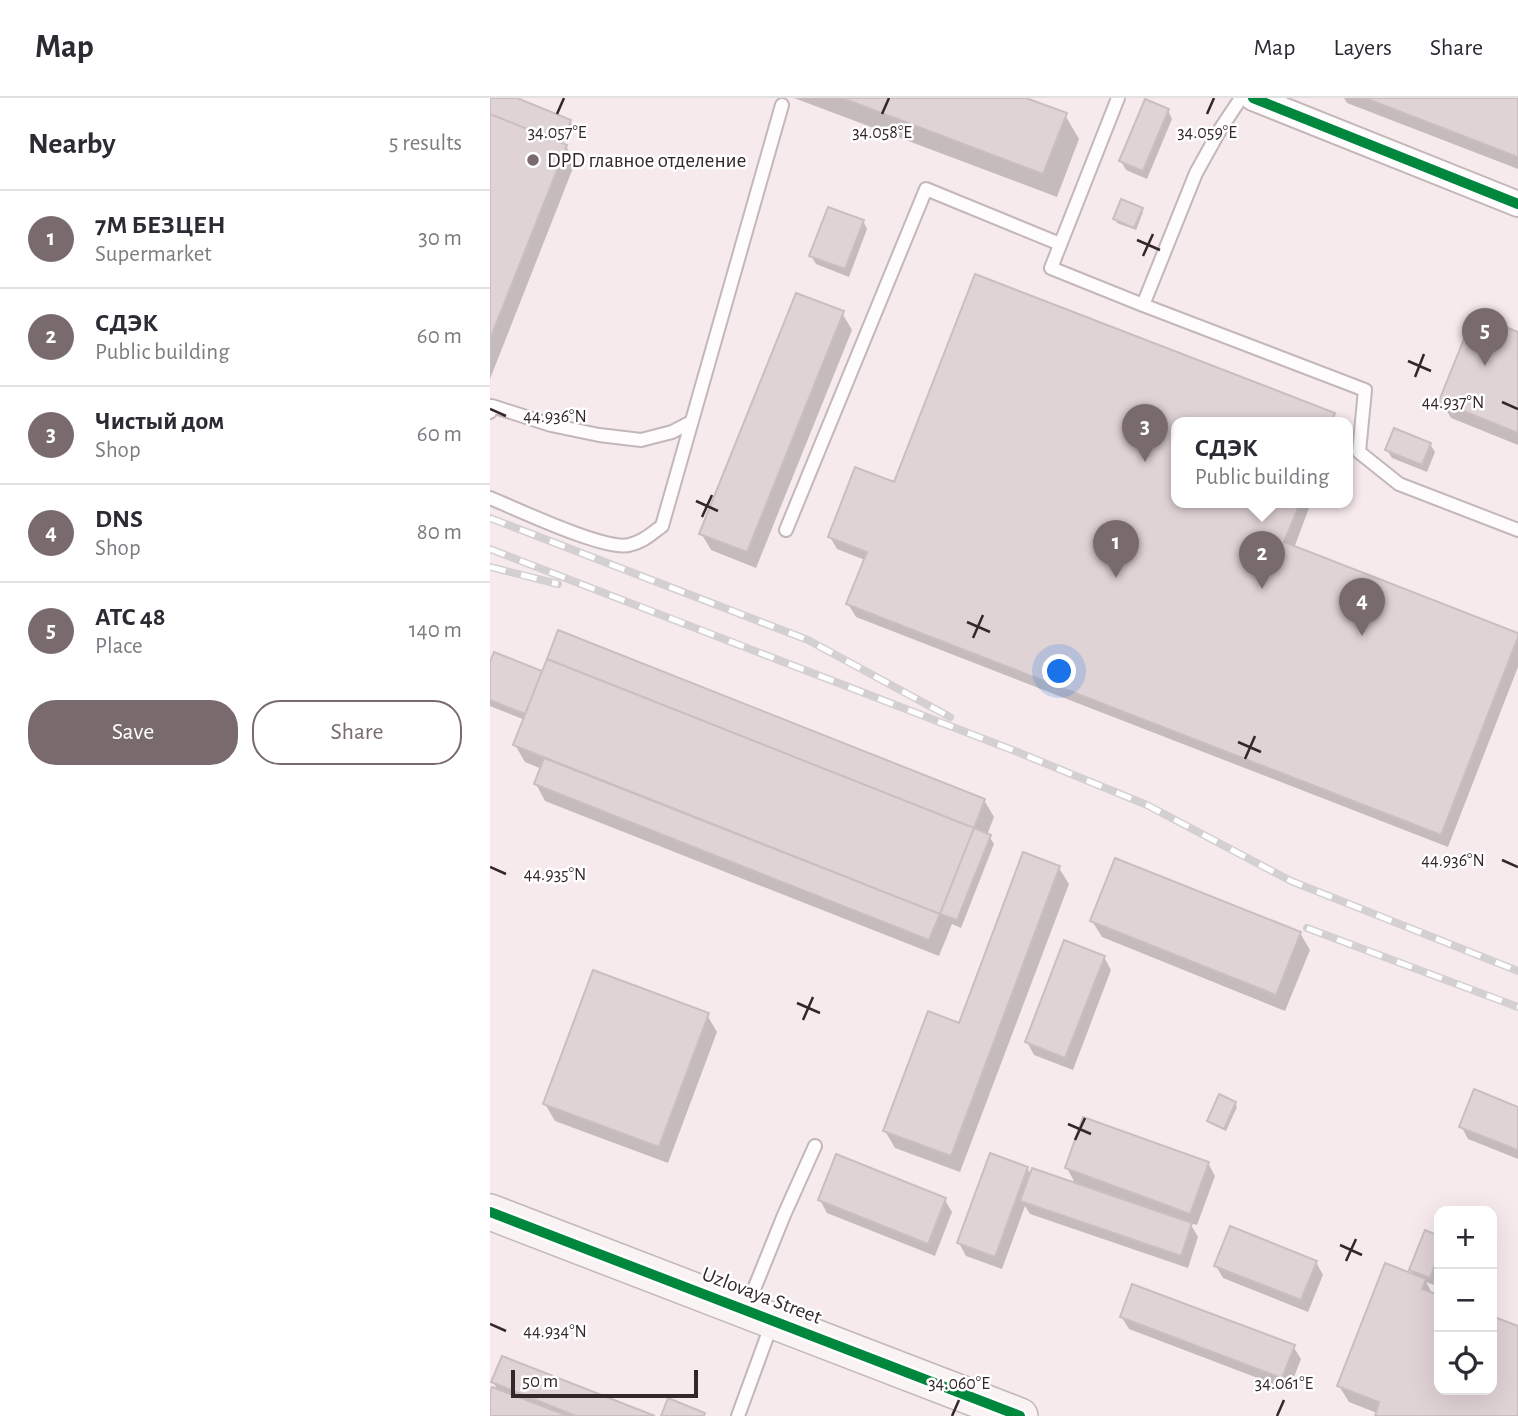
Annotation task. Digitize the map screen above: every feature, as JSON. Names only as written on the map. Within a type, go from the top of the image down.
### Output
[{"type":"street","points":[[1253,98],[1518,204]]},
{"type":"street","name":"Uzlovaya Street","points":[[490,1212],[1020,1416]]},
{"type":"lane","points":[[1118,98],[1051,268],[1365,390],[1359,452],[1399,484],[1518,530]]},
{"type":"lane","points":[[1143,305],[1196,173],[1241,98]]},
{"type":"lane","points":[[490,498],[591,539],[626,546],[644,540],[662,526],[782,105]]},
{"type":"lane","points":[[786,530],[926,189],[1060,244]]},
{"type":"lane","points":[[490,412],[492,406],[551,425],[641,440],[672,432],[691,422]]},
{"type":"lane","points":[[738,1416],[784,1215],[815,1146]]},
{"type":"building","points":[[490,98],[517,98],[571,120],[562,143],[490,114]]},
{"type":"building","points":[[842,98],[1026,98],[1067,113],[1043,174]]},
{"type":"building","points":[[1365,98],[1518,98],[1518,157]]},
{"type":"building","points":[[1145,99],[1169,109],[1143,171],[1119,161]]},
{"type":"building","points":[[490,114],[567,145],[490,339]]},
{"type":"building","points":[[1121,199],[1143,208],[1134,228],[1113,219]]},
{"type":"building","points":[[828,207],[864,220],[845,269],[809,256]]},
{"type":"building","points":[[975,274],[1335,413],[1333,417],[1171,417],[1171,508],[1298,508],[1284,542],[1518,633],[1441,835],[846,604],[867,552],[828,537],[855,467],[894,482]]},
{"type":"building","points":[[796,293],[844,311],[747,552],[699,534]]},
{"type":"building","points":[[1474,314],[1518,332],[1518,433],[1439,401]]},
{"type":"building","points":[[1394,428],[1431,443],[1422,465],[1385,450]]},
{"type":"building","points":[[558,630],[985,799],[974,828],[547,659]]},
{"type":"building","points":[[494,652],[542,671],[525,714],[490,700],[490,662]]},
{"type":"building","points":[[547,659],[974,828],[940,914],[513,745]]},
{"type":"building","points":[[544,758],[940,914],[929,940],[534,784]]},
{"type":"building","points":[[974,828],[991,835],[957,920],[940,914]]},
{"type":"building","points":[[1023,852],[1060,866],[951,1156],[883,1131],[928,1011],[959,1023]]},
{"type":"building","points":[[1115,858],[1301,932],[1276,995],[1090,921]]},
{"type":"building","points":[[1064,940],[1105,956],[1065,1058],[1025,1042]]},
{"type":"building","points":[[593,970],[709,1013],[659,1147],[543,1104]]},
{"type":"building","points":[[1474,1089],[1518,1107],[1518,1150],[1459,1127]]},
{"type":"building","points":[[1219,1094],[1236,1102],[1224,1129],[1207,1121]]},
{"type":"building","points":[[1083,1117],[1209,1162],[1190,1214],[1065,1168]]},
{"type":"building","points":[[990,1153],[1028,1167],[995,1257],[957,1243]]},
{"type":"building","points":[[836,1154],[946,1198],[928,1244],[818,1200]]},
{"type":"building","points":[[1032,1168],[1192,1223],[1181,1256],[1020,1201]]},
{"type":"building","points":[[1230,1226],[1317,1261],[1301,1300],[1214,1266]]},
{"type":"building","points":[[1425,1230],[1434,1234],[1434,1267],[1430,1278],[1409,1270]]},
{"type":"building","points":[[1385,1263],[1426,1279],[1422,1289],[1434,1293],[1434,1395],[1497,1395],[1497,1318],[1518,1326],[1518,1416],[1375,1416],[1379,1402],[1337,1386]]},
{"type":"building","points":[[1132,1284],[1295,1345],[1282,1378],[1120,1317]]},
{"type":"building","points":[[502,1356],[655,1416],[576,1416],[491,1382]]},
{"type":"building","points":[[492,1387],[568,1416],[490,1416]]},
{"type":"building","points":[[668,1398],[705,1413],[704,1416],[661,1416]]},
{"type":"railway","points":[[490,518],[808,640],[950,717]]},
{"type":"railway","points":[[490,549],[1015,751],[1147,805],[1291,881],[1518,971]]},
{"type":"railway","points":[[490,567],[558,584]]},
{"type":"railway","points":[[1307,928],[1518,1007]]},
{"type":"cycle path","points":[[1253,98],[1518,204]]},
{"type":"cycle path","points":[[490,1212],[1020,1416]]},
{"type":"place","name":"DPD главное отделение","points":[[533,160]]},
{"type":"place","name":"АТС 48","points":[[1485,366]]},
{"type":"place","name":"Чистый дом","points":[[1145,462]]},
{"type":"place","name":"7М БЕЗЦЕН","points":[[1116,578]]},
{"type":"place","name":"СДЭК","points":[[1262,589]]},
{"type":"place","name":"DNS","points":[[1362,636]]}]
